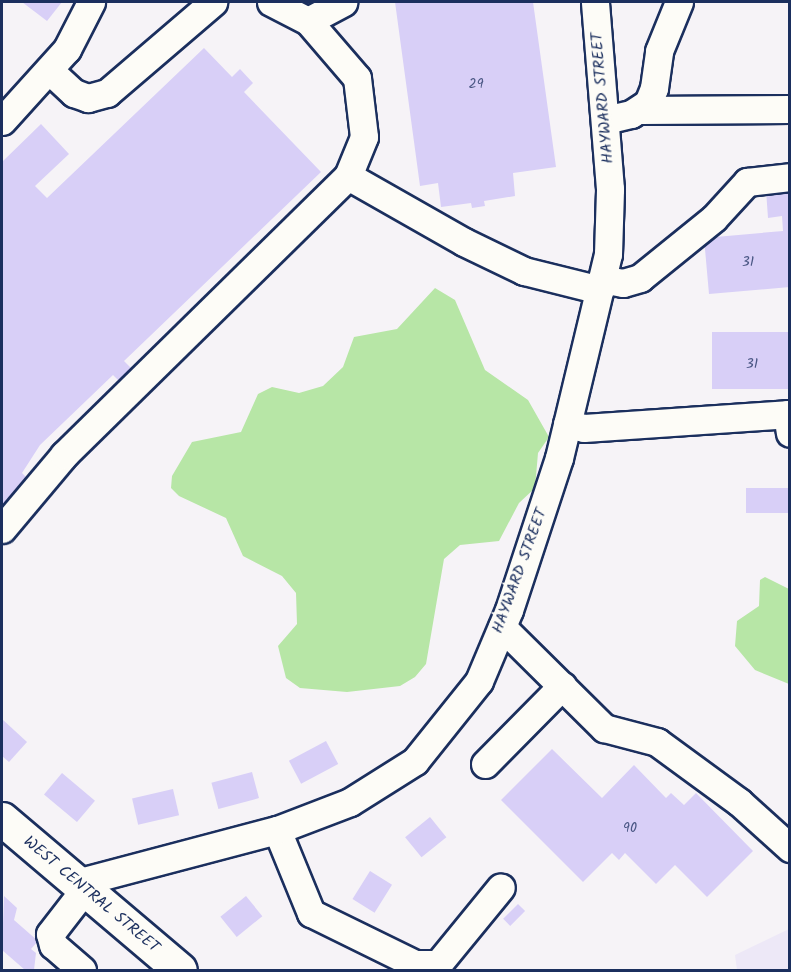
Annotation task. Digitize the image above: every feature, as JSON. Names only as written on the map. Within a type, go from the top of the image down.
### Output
[{"type":"main road","name":"WEST CENTRAL STREET","points":[[2,819],[180,970]]},
{"type":"street","points":[[2,121],[67,49],[91,2]]},
{"type":"street","points":[[49,70],[74,93],[88,98],[107,93],[213,2]]},
{"type":"street","points":[[2,529],[64,455],[348,176],[364,137],[357,78],[308,21],[271,2]]},
{"type":"street","points":[[308,21],[343,2]]},
{"type":"street","name":"HAYWARD STREET","points":[[80,886],[277,830],[350,802],[415,761],[479,681],[533,543],[567,424],[601,284],[610,226],[605,120],[595,2]]},
{"type":"street","points":[[640,110],[652,96],[659,51],[679,2]]},
{"type":"street","points":[[605,120],[640,110],[789,109]]},
{"type":"street","points":[[348,176],[464,243],[524,270],[601,284],[623,283],[640,278],[714,218],[747,182],[789,177]]},
{"type":"street","points":[[567,424],[584,428],[787,414],[789,433]]},
{"type":"street","points":[[502,627],[604,728],[657,742],[739,802],[789,848]]},
{"type":"street","points":[[485,764],[561,686]]},
{"type":"street","points":[[277,830],[311,913],[415,964],[438,963],[501,887]]},
{"type":"street","points":[[80,886],[50,934],[53,945],[82,970]]},
{"type":"shaded area","points":[[789,929],[789,970],[737,970],[735,955]]},
{"type":"green space","points":[[435,288],[455,300],[485,370],[528,400],[549,437],[538,453],[535,488],[519,503],[499,541],[460,545],[444,559],[426,664],[415,677],[400,686],[347,692],[300,688],[286,678],[278,646],[297,624],[296,593],[282,576],[243,556],[226,518],[179,496],[171,488],[172,476],[192,442],[241,432],[258,394],[272,387],[299,393],[323,386],[343,367],[354,337],[397,329]]},
{"type":"green space","points":[[765,577],[789,589],[789,684],[755,670],[735,646],[737,621],[759,606],[760,580]]},
{"type":"building","points":[[22,2],[62,2],[47,21]]},
{"type":"building","points":[[395,2],[533,2],[556,167],[513,173],[515,196],[484,201],[485,206],[472,208],[471,203],[441,207],[438,183],[420,186]]},
{"type":"building","points":[[204,48],[232,77],[240,69],[253,83],[244,92],[321,172],[124,361],[134,371],[121,383],[113,375],[40,445],[22,473],[31,482],[2,509],[2,162],[41,124],[69,154],[35,186],[47,198]]},
{"type":"building","points":[[790,188],[790,287],[709,294],[704,238],[783,231],[782,216],[768,218],[766,190]]},
{"type":"building","points":[[712,332],[790,332],[790,389],[712,389]]},
{"type":"building","points":[[746,488],[790,488],[790,513],[746,513]]},
{"type":"building","points":[[2,719],[27,742],[9,762],[2,756]]},
{"type":"building","points":[[326,741],[338,764],[301,784],[289,761]]},
{"type":"building","points":[[552,749],[602,798],[634,765],[666,798],[671,793],[684,805],[696,793],[753,851],[707,897],[675,865],[656,884],[625,853],[619,860],[612,853],[583,882],[501,800]]},
{"type":"building","points":[[252,772],[259,798],[218,809],[211,783]]},
{"type":"building","points":[[62,773],[95,801],[77,822],[44,794]]},
{"type":"building","points":[[173,789],[179,815],[138,825],[132,798]]},
{"type":"building","points":[[430,817],[446,837],[421,857],[405,837]]},
{"type":"building","points":[[370,871],[392,885],[375,913],[353,899]]},
{"type":"building","points":[[4,896],[17,908],[14,920],[38,941],[31,949],[36,953],[34,970],[25,970],[2,950]]},
{"type":"building","points":[[246,896],[262,916],[237,937],[220,917]]},
{"type":"building","points":[[518,904],[525,911],[510,926],[503,919]]}]
